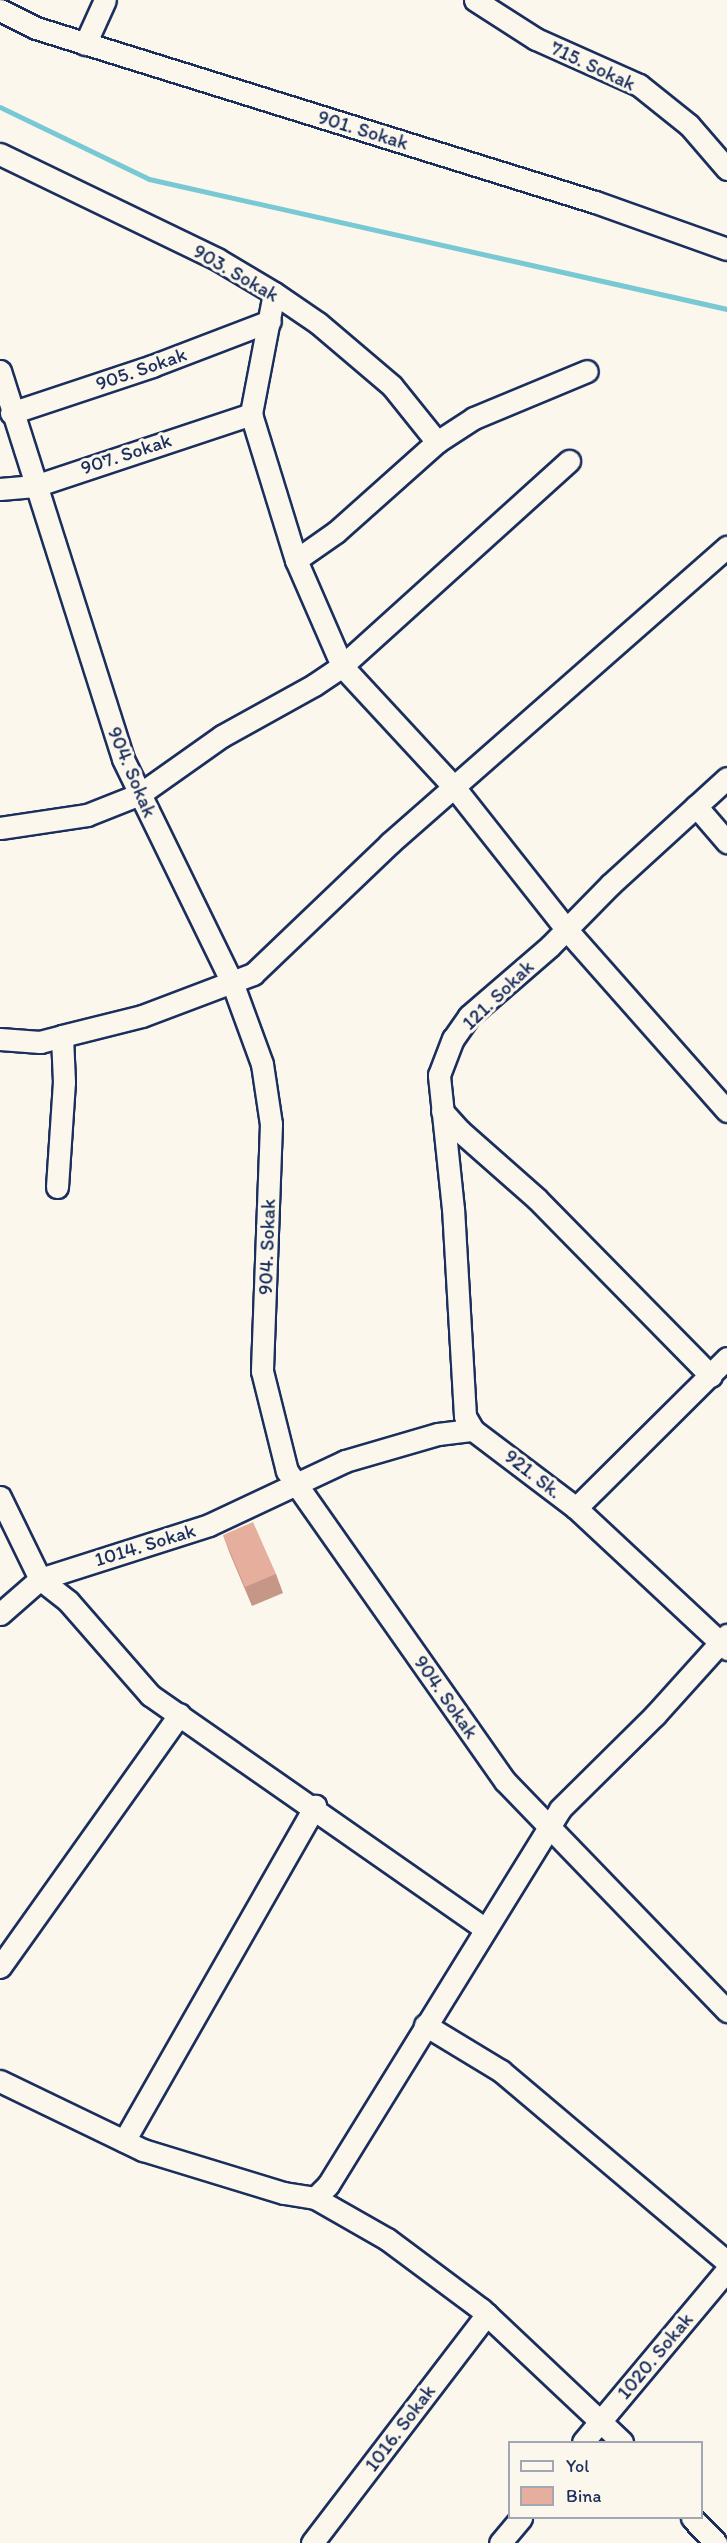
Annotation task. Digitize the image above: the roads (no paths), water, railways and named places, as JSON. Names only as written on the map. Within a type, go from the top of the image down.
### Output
[{"type":"street","points":[[85,44],[105,0]]},
{"type":"street","name":"715. Sokak","points":[[475,0],[536,39],[639,85],[689,125],[727,169]]},
{"type":"street","name":"901. Sokak","points":[[0,10],[36,28],[595,202],[727,249]]},
{"type":"street","name":"903. Sokak","points":[[0,154],[217,259],[274,293],[318,323],[392,386],[437,442]]},
{"type":"street","points":[[274,293],[251,414],[296,560],[342,666],[454,787],[566,929],[727,1111]]},
{"type":"street","name":"905. Sokak","points":[[11,413],[152,366],[270,321]]},
{"type":"street","name":"904. Sokak","points":[[0,371],[34,486],[123,759],[232,982],[262,1064],[272,1124],[262,1371],[286,1470],[505,1781],[727,2012]]},
{"type":"street","points":[[296,560],[336,532],[437,442],[474,418],[587,371]]},
{"type":"street","name":"907. Sokak","points":[[0,489],[34,486],[251,414]]},
{"type":"street","points":[[0,828],[87,815],[140,794],[222,736],[342,666],[569,461]]},
{"type":"street","points":[[0,1039],[40,1042],[142,1016],[253,974],[454,787],[727,547]]},
{"type":"street","name":"121. Sokak","points":[[473,1430],[465,1416],[453,1209],[439,1076],[453,1039],[469,1016],[566,929],[727,778]]},
{"type":"street","points":[[696,806],[727,843]]},
{"type":"street","points":[[57,1187],[64,1082],[62,1036]]},
{"type":"street","points":[[442,1111],[460,1131],[537,1199],[711,1376]]},
{"type":"street","points":[[576,1508],[727,1358]]},
{"type":"street","points":[[297,1485],[345,1461],[438,1434],[473,1430]]},
{"type":"street","name":"921. Sk.","points":[[473,1430],[576,1508],[725,1642]]},
{"type":"street","name":"1014. Sokak","points":[[0,1614],[40,1579],[209,1525],[297,1485]]},
{"type":"street","points":[[0,1497],[40,1579],[68,1601],[150,1695],[315,1806],[485,1929]]},
{"type":"street","points":[[315,2198],[328,2185],[560,1809],[725,1642]]},
{"type":"street","points":[[0,1966],[180,1714]]},
{"type":"street","points":[[124,2141],[315,1806]]},
{"type":"street","points":[[425,2025],[501,2071],[727,2262]]},
{"type":"street","points":[[0,2081],[124,2141],[284,2193],[315,2198],[387,2239],[487,2314],[621,2441]]},
{"type":"street","name":"1020. Sokak","points":[[585,2441],[727,2270]]},
{"type":"street","name":"1016. Sokak","points":[[312,2543],[487,2314]]},
{"type":"street","points":[[500,2543],[519,2519]]},
{"type":"street","points":[[694,2519],[718,2543],[727,2534]]},
{"type":"waterway","points":[[0,107],[149,179],[727,309]]}]
